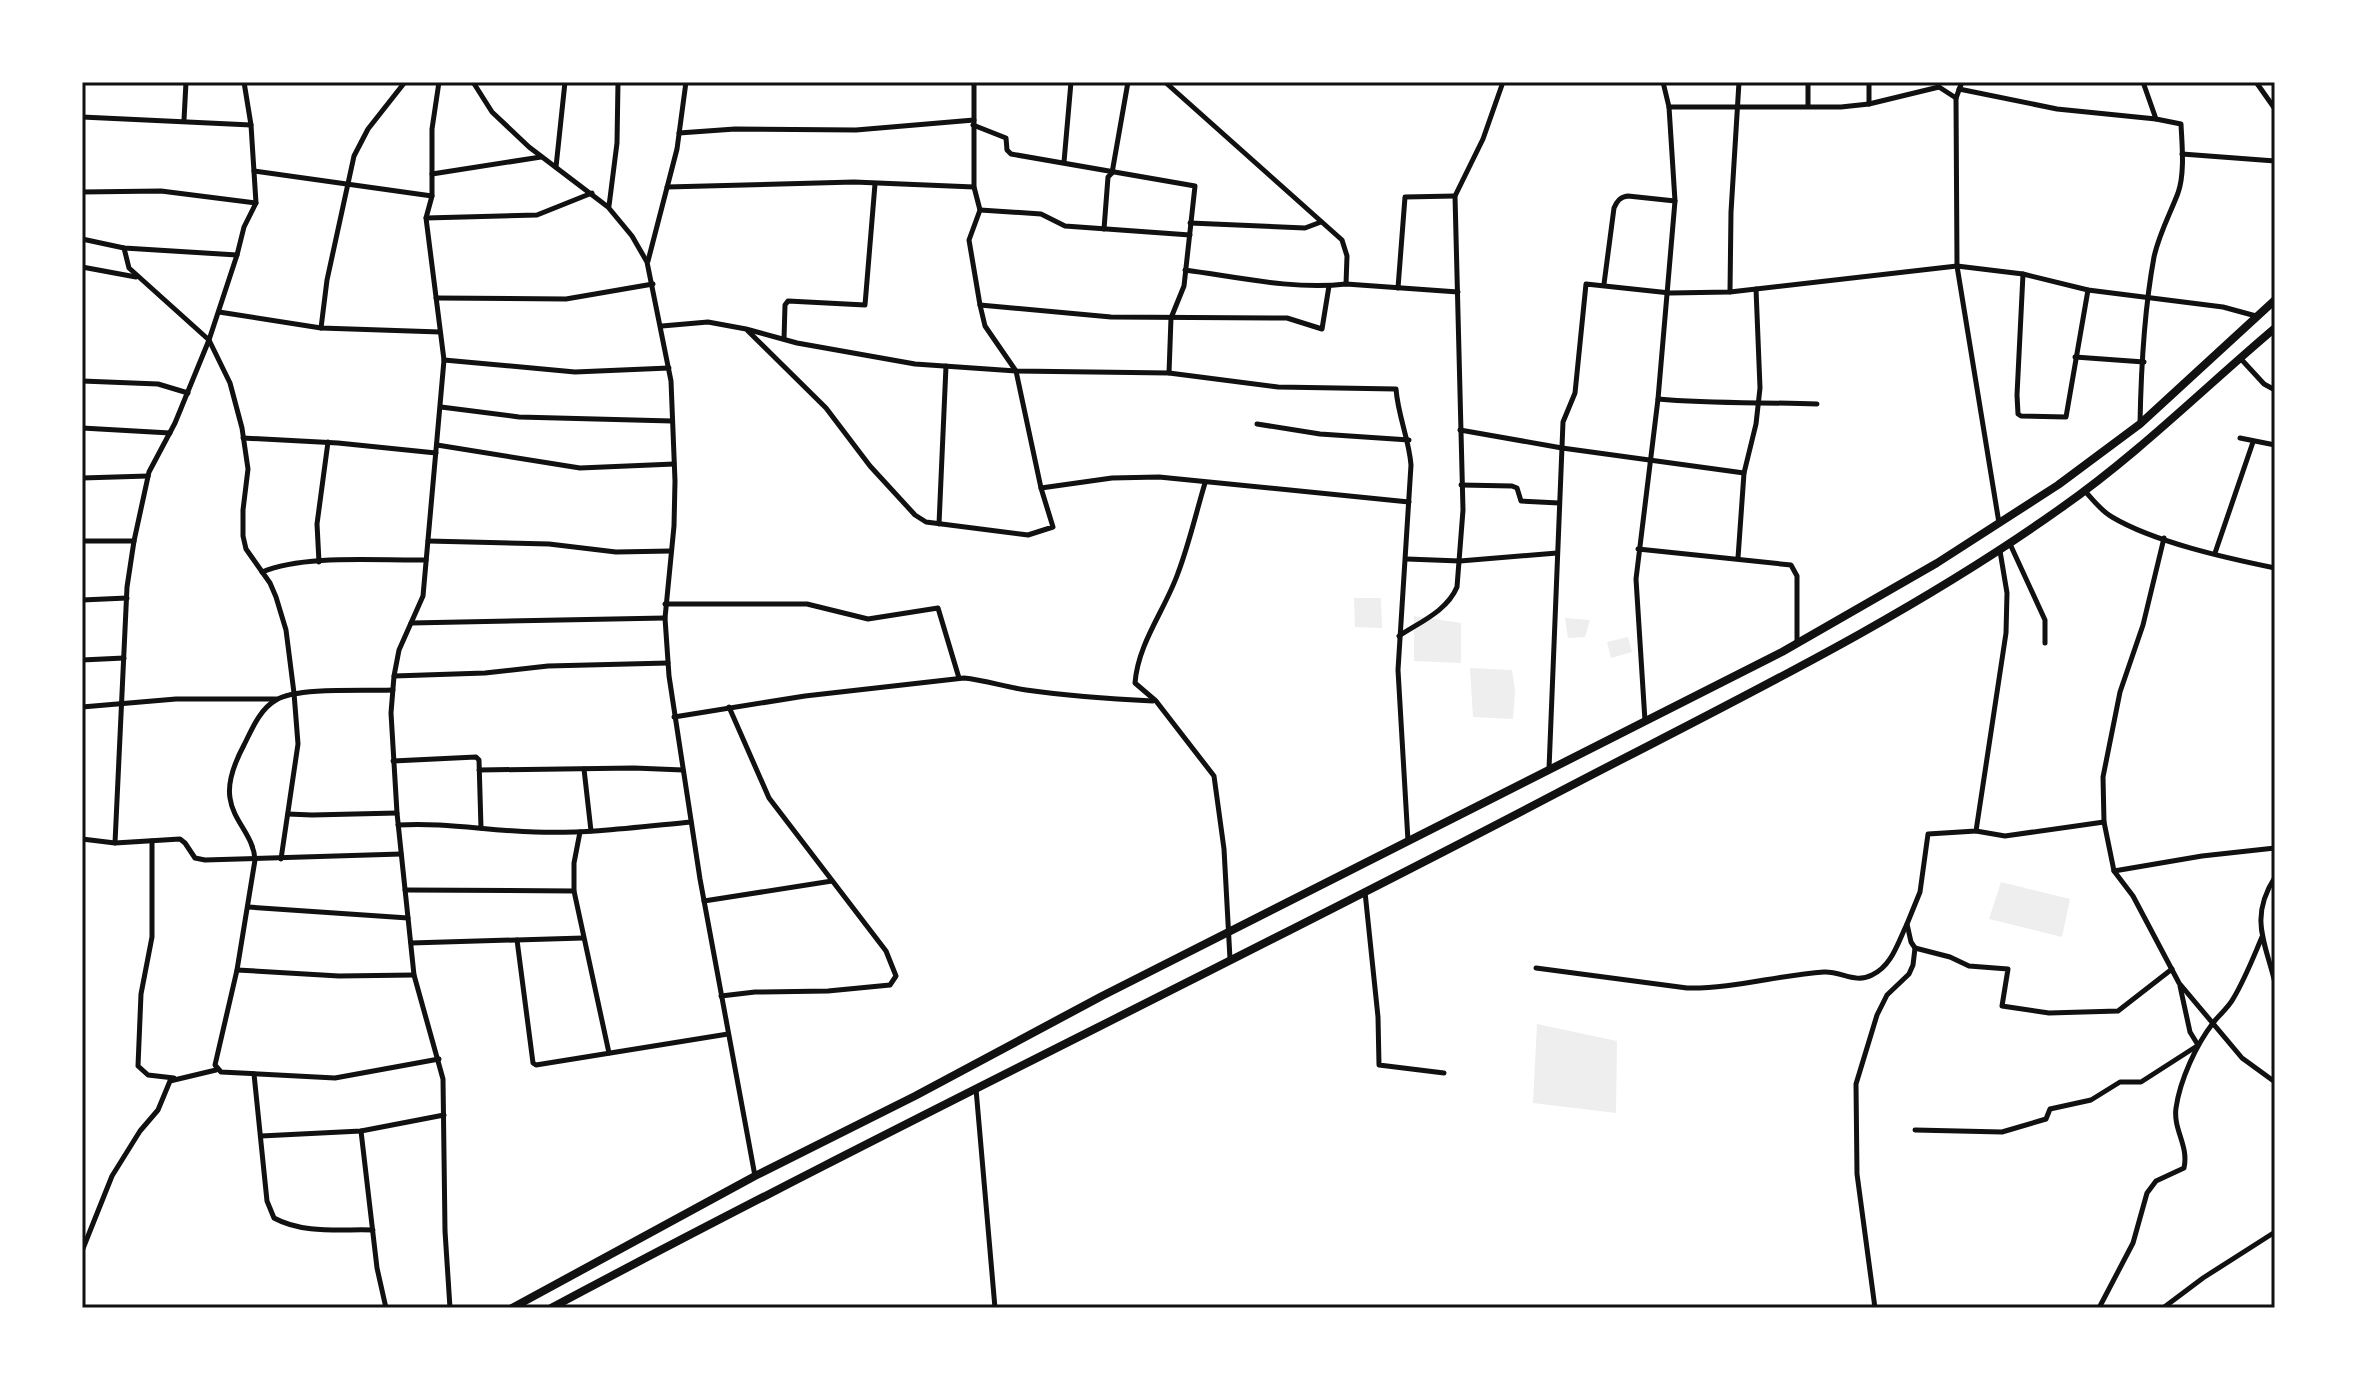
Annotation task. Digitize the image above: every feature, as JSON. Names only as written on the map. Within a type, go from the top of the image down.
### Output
[{"type":"main road","points":[[512,1308],[755,1176],[915,1096],[1091,1001],[1797,644],[1937,563],[2058,485],[2140,424],[2275,300]]},
{"type":"main road","points":[[551,1308],[746,1204],[1365,892],[1835,646],[2010,543],[2084,490],[2144,444],[2274,329]]},
{"type":"street","points":[[184,120],[186,82]]},
{"type":"street","points":[[115,843],[127,598],[134,541],[148,476],[188,393],[209,340],[244,227],[256,203],[251,125],[244,82]]},
{"type":"street","points":[[321,328],[327,280],[347,182],[359,143],[405,82]]},
{"type":"street","points":[[439,82],[432,129],[432,196],[426,218],[444,360],[441,407],[423,596],[399,650],[394,676],[393,761],[414,975],[443,1079],[445,1231],[450,1308]]},
{"type":"street","points":[[556,168],[565,82]]},
{"type":"street","points":[[608,207],[617,143],[618,82]]},
{"type":"street","points":[[647,262],[679,133],[686,82]]},
{"type":"street","points":[[746,329],[826,408],[870,466],[915,515],[926,522],[1035,534],[1053,527],[1041,488],[1016,371],[985,326],[980,305],[969,240],[980,210],[974,187],[974,82]]},
{"type":"street","points":[[1064,162],[1071,82]]},
{"type":"street","points":[[1104,229],[1108,177],[1112,173],[1128,82]]},
{"type":"street","points":[[1165,82],[1342,240],[1347,256],[1346,284]]},
{"type":"street","points":[[1399,636],[1452,598],[1457,587],[1461,485],[1455,196],[1483,139],[1503,82]]},
{"type":"street","points":[[1645,722],[1635,598],[1638,549],[1652,459],[1675,201],[1669,107],[1663,82]]},
{"type":"street","points":[[1730,292],[1731,212],[1739,82]]},
{"type":"street","points":[[1808,82],[1808,106]]},
{"type":"street","points":[[1869,82],[1869,104]]},
{"type":"street","points":[[1962,82],[1956,98],[1957,266],[1999,523]]},
{"type":"street","points":[[2143,82],[2156,119]]},
{"type":"street","points":[[2256,82],[2275,109]]},
{"type":"street","points":[[475,83],[492,112],[556,168],[608,207],[632,236],[647,262],[653,284],[669,368],[672,421],[671,551],[665,618],[674,717],[704,901],[755,1176]]},
{"type":"street","points":[[1669,107],[1841,107],[1869,104],[1939,84],[1956,98]]},
{"type":"street","points":[[1959,89],[2057,109],[2181,124],[2179,190],[2155,253],[2147,299],[2140,424]]},
{"type":"street","points":[[82,117],[251,125]]},
{"type":"street","points":[[679,133],[735,129],[856,130],[973,122],[1006,138],[1007,150],[1011,154],[1195,186],[1184,286],[1171,318],[1169,373]]},
{"type":"street","points":[[2182,154],[2275,161]]},
{"type":"street","points":[[432,174],[542,156]]},
{"type":"street","points":[[254,171],[432,196]]},
{"type":"street","points":[[667,187],[786,182],[974,187]]},
{"type":"street","points":[[784,340],[785,305],[788,301],[865,305],[875,184]]},
{"type":"street","points":[[82,192],[161,191],[256,203]]},
{"type":"street","points":[[426,218],[537,215],[592,193]]},
{"type":"street","points":[[1398,288],[1404,199],[1408,195],[1455,196]]},
{"type":"street","points":[[1604,284],[1617,202],[1628,196],[1675,201]]},
{"type":"street","points":[[980,210],[1041,214],[1065,226],[1190,235]]},
{"type":"street","points":[[1190,223],[1305,228],[1321,222]]},
{"type":"street","points":[[82,239],[124,248],[237,255]]},
{"type":"street","points":[[124,248],[129,268],[209,340],[230,383],[248,469],[243,536],[246,549],[270,583],[286,630],[294,693],[298,744],[281,859]]},
{"type":"street","points":[[1549,772],[1563,422],[1575,393],[1583,288],[1586,284],[1666,292],[1730,292],[1957,266],[2023,274],[2088,290],[2223,307],[2257,316]]},
{"type":"street","points":[[82,267],[140,278]]},
{"type":"street","points":[[1185,270],[1266,281],[1458,292]]},
{"type":"street","points":[[2023,274],[2018,414],[2027,417],[2066,417],[2088,290]]},
{"type":"street","points":[[436,298],[566,299],[653,284]]},
{"type":"street","points":[[980,305],[1111,317],[1287,318],[1322,329],[1329,286]]},
{"type":"street","points":[[1738,558],[1744,473],[1756,424],[1760,388],[1756,289]]},
{"type":"street","points":[[219,312],[321,328],[440,332]]},
{"type":"street","points":[[662,326],[708,322],[881,359],[946,366],[1016,371],[1169,373],[1278,387],[1396,389],[1397,405],[1409,440],[1412,487],[1398,670],[1408,841]]},
{"type":"street","points":[[2075,357],[2144,362]]},
{"type":"street","points":[[2240,358],[2264,384],[2275,390]]},
{"type":"street","points":[[444,360],[575,372],[669,368]]},
{"type":"street","points":[[939,524],[946,366]]},
{"type":"street","points":[[82,381],[158,384],[188,393]]},
{"type":"street","points":[[1658,399],[1712,404],[1817,404]]},
{"type":"street","points":[[441,407],[519,417],[672,421]]},
{"type":"street","points":[[1257,424],[1320,434],[1409,440]]},
{"type":"street","points":[[82,428],[170,433]]},
{"type":"street","points":[[1460,430],[1562,448],[1744,473]]},
{"type":"street","points":[[243,438],[436,449],[580,468],[674,464]]},
{"type":"street","points":[[2240,438],[2275,445]]},
{"type":"street","points":[[319,562],[317,524],[328,442]]},
{"type":"street","points":[[2215,553],[2253,442]]},
{"type":"street","points":[[82,478],[148,476]]},
{"type":"street","points":[[1041,488],[1112,478],[1159,477],[1409,502]]},
{"type":"street","points":[[1205,483],[1178,574],[1143,648],[1135,683],[1156,701],[1214,776],[1224,849],[1230,960]]},
{"type":"street","points":[[1461,485],[1512,486],[1517,488],[1521,501],[1559,503]]},
{"type":"street","points":[[2084,490],[2109,516],[2164,538],[2275,568]]},
{"type":"street","points":[[2164,538],[2143,625],[2120,692],[2103,777],[2104,822],[2114,871],[2133,896],[2179,983],[2242,1058],[2275,1082]]},
{"type":"street","points":[[82,541],[134,541]]},
{"type":"street","points":[[428,541],[549,544],[616,552],[671,551]]},
{"type":"street","points":[[2010,543],[2045,620],[2045,643]]},
{"type":"street","points":[[1638,549],[1784,563],[1795,568],[1797,644]]},
{"type":"street","points":[[1976,831],[2006,633],[2007,593],[2000,549]]},
{"type":"street","points":[[1407,559],[1460,561],[1557,553]]},
{"type":"street","points":[[262,572],[285,564],[426,560]]},
{"type":"street","points":[[82,600],[127,598]]},
{"type":"street","points":[[665,604],[807,604],[868,619],[938,608],[959,678]]},
{"type":"street","points":[[410,623],[665,618]]},
{"type":"street","points":[[82,660],[124,658]]},
{"type":"street","points":[[394,676],[485,673],[548,666],[668,663]]},
{"type":"street","points":[[674,717],[729,707],[959,678],[1088,698],[1156,701]]},
{"type":"street","points":[[82,707],[176,699],[277,699],[294,693],[393,690]]},
{"type":"street","points":[[216,1070],[255,860],[254,848],[230,802],[229,788],[239,754],[252,728],[265,709],[277,699]]},
{"type":"street","points":[[721,996],[890,985],[894,981],[895,970],[886,951],[769,798],[729,707]]},
{"type":"street","points":[[393,761],[473,756],[479,760],[481,828]]},
{"type":"street","points":[[584,769],[591,831]]},
{"type":"street","points":[[479,770],[683,770]]},
{"type":"street","points":[[288,814],[397,813]]},
{"type":"street","points":[[398,825],[426,823],[537,832],[580,832],[691,822]]},
{"type":"street","points":[[1536,968],[1687,988],[1707,988],[1827,971],[1852,979],[1874,975],[1887,962],[1920,892],[1928,834],[1976,831],[2005,836],[2104,822]]},
{"type":"street","points":[[580,832],[574,863],[574,891],[609,1053]]},
{"type":"street","points":[[82,839],[115,843],[180,839],[200,860],[401,854]]},
{"type":"street","points":[[152,841],[152,937],[141,994],[138,1066],[148,1075],[174,1078],[216,1070],[335,1078],[439,1059]]},
{"type":"street","points":[[2114,871],[2202,856],[2275,848]]},
{"type":"street","points":[[2275,877],[2268,887],[2259,915],[2275,983]]},
{"type":"street","points":[[704,901],[832,881]]},
{"type":"street","points":[[405,890],[574,891]]},
{"type":"street","points":[[1365,892],[1378,1017],[1379,1065],[1444,1073]]},
{"type":"street","points":[[248,907],[408,918]]},
{"type":"street","points":[[1875,1308],[1857,1174],[1856,1084],[1877,1015],[1887,995],[1909,974],[1913,965],[1915,948],[1907,924]]},
{"type":"street","points":[[2099,1308],[2133,1243],[2147,1193],[2156,1181],[2184,1168],[2184,1143],[2177,1129],[2176,1110],[2198,1045],[2231,1003],[2262,937]]},
{"type":"street","points":[[411,943],[583,938]]},
{"type":"street","points":[[517,940],[534,1064],[728,1034]]},
{"type":"street","points":[[1915,948],[1942,954],[1969,966],[2008,969],[2002,1006],[2049,1013],[2118,1011],[2172,969]]},
{"type":"street","points":[[237,970],[339,976],[414,975]]},
{"type":"street","points":[[2179,983],[2190,1032],[2198,1045]]},
{"type":"street","points":[[1915,1130],[1986,1132],[2017,1128],[2046,1119],[2050,1109],[2091,1100],[2115,1084],[2141,1082],[2198,1045]]},
{"type":"street","points":[[254,1074],[267,1201],[274,1218],[288,1226],[307,1229],[373,1230]]},
{"type":"street","points":[[82,1251],[112,1176],[140,1131],[158,1110],[174,1078]]},
{"type":"street","points":[[976,1088],[995,1308]]},
{"type":"street","points":[[261,1136],[361,1131],[444,1115]]},
{"type":"street","points":[[361,1131],[386,1308]]},
{"type":"street","points":[[2163,1308],[2275,1232]]},
{"type":"shaded area","points":[[1354,598],[1381,598],[1382,628],[1355,627]]},
{"type":"shaded area","points":[[1414,616],[1461,623],[1461,663],[1414,661]]},
{"type":"shaded area","points":[[1565,618],[1590,620],[1585,637],[1568,638]]},
{"type":"shaded area","points":[[1628,637],[1632,652],[1611,658],[1607,642]]},
{"type":"shaded area","points":[[1470,668],[1512,670],[1515,690],[1513,719],[1473,717]]},
{"type":"shaded area","points":[[2001,882],[2070,899],[2062,937],[1989,919]]},
{"type":"shaded area","points":[[1537,1024],[1617,1041],[1616,1113],[1533,1103]]}]
